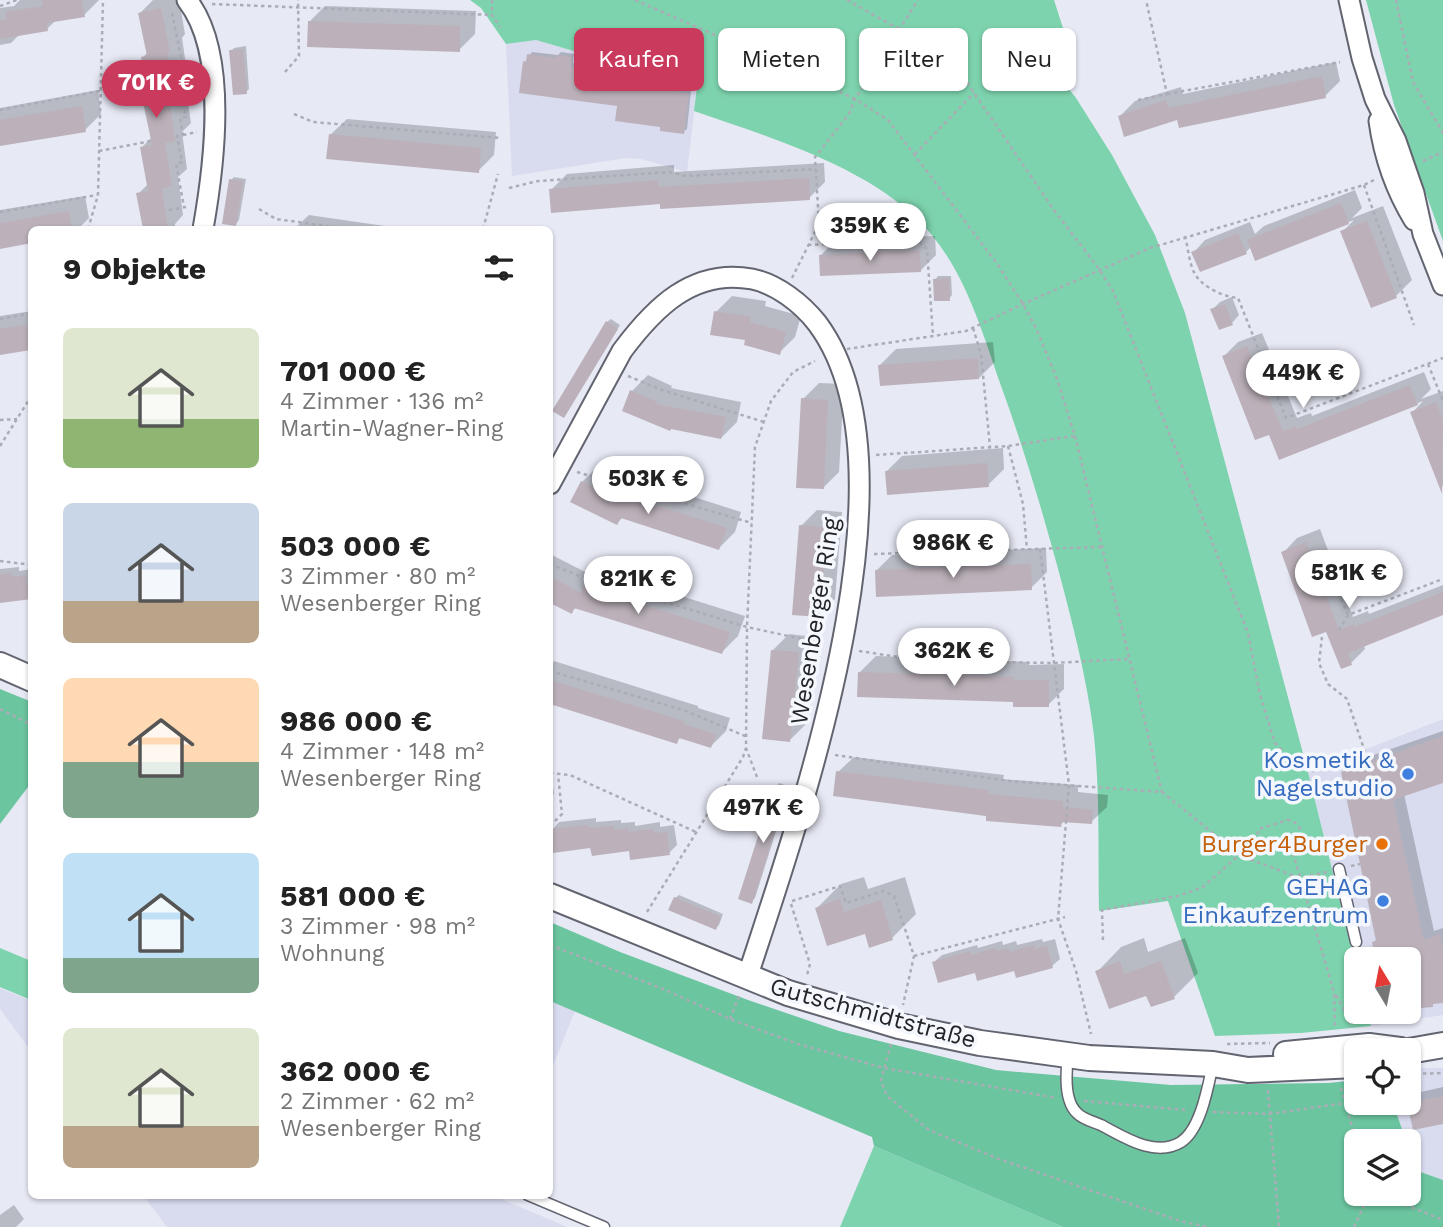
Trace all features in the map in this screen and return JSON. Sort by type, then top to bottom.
[{"type":"street","points":[[1349,0],[1362,58],[1375,99],[1382,146],[1401,198],[1423,234],[1443,285]]},
{"type":"street","points":[[183,4],[206,42],[214,90],[213,157],[203,226]]},
{"type":"street","name":"Wesenberger Ring","points":[[554,476],[634,334],[660,305],[700,283],[718,278],[740,277],[756,280],[785,294],[811,315],[835,351],[844,372],[854,408],[858,457],[854,554],[845,619],[818,753],[747,978]]},
{"type":"street","points":[[0,665],[28,677]]},
{"type":"street","name":"Gutschmidtstraße","points":[[553,897],[747,978],[818,1003],[899,1026],[980,1044],[1120,1061],[1216,1054],[1244,1057],[1344,1048]]},
{"type":"street","points":[[1421,1049],[1443,1045]]},
{"type":"street","name":"Gutschmidtstraße","points":[[1216,1054],[1248,1070],[1344,1072]]},
{"type":"lane","points":[[1339,869],[1356,942]]},
{"type":"lane","points":[[1068,1056],[1066,1073],[1070,1099],[1076,1113],[1132,1141],[1153,1148],[1170,1147],[1183,1141],[1201,1111],[1216,1054]]},
{"type":"lane","points":[[538,1199],[604,1227]]},
{"type":"path","points":[[0,6],[18,0]]},
{"type":"path","points":[[90,226],[97,195],[103,0]]},
{"type":"path","points":[[285,72],[299,56],[298,0]]},
{"type":"path","points":[[492,0],[492,15],[500,27]]},
{"type":"path","points":[[635,0],[799,72],[855,99],[888,120],[998,265],[1036,328],[1057,379],[1074,436],[1162,792]]},
{"type":"path","points":[[847,0],[898,28]]},
{"type":"path","points":[[901,28],[918,0]]},
{"type":"path","points":[[1146,0],[1167,94]]},
{"type":"path","points":[[1395,0],[1413,82],[1443,132]]},
{"type":"path","points":[[184,207],[176,164],[182,162],[176,136],[183,135],[180,118],[186,117],[177,73],[184,72],[183,4],[230,3],[492,15]]},
{"type":"path","points":[[1138,100],[1340,62]]},
{"type":"path","points":[[968,84],[1113,291],[1248,633],[1260,695],[1275,743],[1287,756],[1314,772]]},
{"type":"path","points":[[785,294],[819,225],[815,157],[849,114],[860,91]]},
{"type":"path","points":[[0,110],[100,92]]},
{"type":"path","points":[[915,153],[974,93]]},
{"type":"path","points":[[294,114],[313,122],[500,138]]},
{"type":"path","points":[[99,152],[151,141]]},
{"type":"path","points":[[1418,163],[1443,152]]},
{"type":"path","points":[[509,188],[538,181],[669,172],[686,176],[816,169]]},
{"type":"path","points":[[484,226],[498,174]]},
{"type":"path","points":[[647,912],[746,748],[755,447],[771,401],[793,372],[835,351],[966,331],[1150,248],[1364,185],[1377,178]]},
{"type":"path","points":[[1364,185],[1414,325]]},
{"type":"path","points":[[0,212],[97,195]]},
{"type":"path","points":[[259,209],[276,219],[326,226]]},
{"type":"path","points":[[1185,236],[1195,275],[1208,287],[1229,297],[1238,298],[1286,418],[1443,358]]},
{"type":"path","points":[[808,245],[917,240],[927,249],[933,337]]},
{"type":"path","points":[[0,319],[28,314]]},
{"type":"path","points":[[973,328],[981,354],[989,447]]},
{"type":"path","points":[[1428,364],[1443,401]]},
{"type":"path","points":[[612,369],[662,390],[764,422]]},
{"type":"path","points":[[0,446],[28,401]]},
{"type":"path","points":[[0,420],[17,419]]},
{"type":"path","points":[[858,457],[1008,446],[1074,436]]},
{"type":"path","points":[[1008,446],[1023,504],[1027,550]]},
{"type":"path","points":[[554,476],[752,523]]},
{"type":"path","points":[[854,554],[1101,547]]},
{"type":"path","points":[[1040,549],[1069,785],[1058,919],[1076,971],[1091,1034]]},
{"type":"path","points":[[1322,554],[1348,615]]},
{"type":"path","points":[[0,561],[28,564]]},
{"type":"path","points":[[1339,630],[1348,615],[1443,579]]},
{"type":"path","points":[[1322,637],[1320,663],[1328,684],[1347,699],[1365,752]]},
{"type":"path","points":[[553,672],[686,711],[746,736]]},
{"type":"path","points":[[0,709],[28,723]]},
{"type":"path","points":[[746,748],[757,776]]},
{"type":"path","points":[[818,753],[1009,781],[1162,792],[1241,856],[1300,878],[1339,869]]},
{"type":"path","points":[[553,773],[570,775],[696,832]]},
{"type":"path","points":[[553,823],[562,814],[558,774]]},
{"type":"path","points":[[1103,940],[1102,910],[1178,896],[1203,887],[1241,856],[1255,841],[1259,829],[1283,820],[1294,821],[1301,830],[1301,842],[1300,847],[1293,853]]},
{"type":"path","points":[[1255,841],[1265,847],[1270,845],[1293,853]]},
{"type":"path","points":[[1293,853],[1334,992],[1352,1031]]},
{"type":"path","points":[[807,975],[810,964],[790,901],[840,886],[846,903],[883,891],[894,897],[914,956],[899,1026]]},
{"type":"path","points":[[638,912],[650,918]]},
{"type":"path","points":[[914,956],[1065,917]]},
{"type":"path","points":[[553,946],[663,989],[730,1019],[798,1044],[884,1068],[1070,1099],[1201,1111],[1269,1114],[1344,1102]]},
{"type":"path","points":[[730,1019],[747,978]]},
{"type":"path","points":[[1334,992],[1334,1032]]},
{"type":"path","points":[[1216,1054],[1281,1043]]},
{"type":"path","points":[[884,1068],[881,1082],[887,1096],[929,1130],[996,1157],[1180,1221],[1207,1227]]},
{"type":"path","points":[[1421,1074],[1443,1073]]},
{"type":"path","points":[[1267,1080],[1279,1227]]},
{"type":"path","points":[[1354,1227],[1364,1206]]},
{"type":"path","points":[[1409,1206],[1443,1220]]},
{"type":"shaded area","points":[[536,40],[574,51],[574,91],[697,91],[687,172],[641,159],[626,158],[512,176],[506,44]]},
{"type":"shaded area","points":[[1443,719],[1443,1015],[1421,1018],[1421,947],[1351,947],[1308,772]]},
{"type":"shaded area","points":[[0,988],[28,1000],[28,1047],[0,1009]]},
{"type":"shaded area","points":[[553,1002],[575,1011],[553,1066]]},
{"type":"shaded area","points":[[1421,1068],[1443,1068],[1443,1180],[1421,1172],[1421,1129],[1402,1129],[1397,1115],[1421,1115]]},
{"type":"shaded area","points":[[146,1199],[501,1199],[567,1227],[167,1227]]},
{"type":"green space","points":[[470,0],[1054,0],[1063,28],[982,28],[982,91],[1070,91],[1112,155],[1155,235],[1185,313],[1308,772],[1351,947],[1344,947],[1344,1024],[1371,1026],[1301,1033],[1215,1036],[1168,901],[1099,911],[1098,802],[1094,736],[1073,628],[1030,473],[985,339],[958,274],[933,236],[895,200],[841,168],[782,142],[694,111],[696,91],[704,91],[704,28],[574,28],[574,51],[536,40],[506,44],[481,8]]},
{"type":"green space","points":[[1366,0],[1443,0],[1443,241],[1394,105]]},
{"type":"green space","points":[[0,689],[28,700],[28,787],[0,824]]},
{"type":"green space","points":[[553,923],[620,952],[839,1031],[996,1070],[1171,1085],[1344,1081],[1344,1115],[1397,1115],[1402,1129],[1344,1129],[1344,1206],[1421,1206],[1421,1172],[1443,1180],[1443,1227],[1063,1227],[874,1146],[872,1137],[553,1002]]},
{"type":"green space","points":[[0,948],[28,960],[28,999],[0,987]]},
{"type":"green space","points":[[874,1146],[1063,1227],[840,1227]]},
{"type":"building","points":[[42,0],[82,0],[85,17],[47,23],[48,31],[0,39],[0,21],[7,19],[5,12],[43,6]]},
{"type":"building","points":[[161,8],[170,52],[167,53],[173,96],[169,97],[175,141],[165,143],[172,186],[162,189],[168,226],[142,226],[136,193],[148,191],[140,147],[152,145],[143,102],[149,100],[141,57],[147,56],[138,13]]},
{"type":"building","points":[[308,21],[460,26],[460,52],[307,47]]},
{"type":"building","points":[[243,49],[247,94],[233,95],[229,50]]},
{"type":"building","points":[[527,54],[572,57],[574,91],[670,91],[689,94],[684,134],[660,131],[660,127],[615,121],[617,106],[519,93],[523,61],[526,62]]},
{"type":"building","points":[[1322,76],[1326,98],[1179,128],[1177,120],[1124,137],[1118,116],[1166,100],[1168,108]]},
{"type":"building","points":[[82,106],[86,132],[0,146],[0,120]]},
{"type":"building","points":[[329,134],[481,148],[479,173],[326,159]]},
{"type":"building","points":[[809,178],[810,200],[660,209],[660,204],[551,213],[549,189],[658,180],[659,187]]},
{"type":"building","points":[[229,179],[243,181],[236,226],[222,224]]},
{"type":"building","points":[[1341,203],[1349,224],[1255,261],[1247,240]]},
{"type":"building","points":[[69,211],[72,226],[28,226],[28,244],[0,249],[0,223]]},
{"type":"building","points":[[1367,221],[1397,298],[1371,308],[1340,231]]},
{"type":"building","points":[[1238,233],[1247,254],[1200,272],[1191,252]]},
{"type":"building","points":[[920,251],[921,272],[820,276],[819,255]]},
{"type":"building","points":[[949,278],[950,301],[934,301],[933,279]]},
{"type":"building","points":[[1225,304],[1233,325],[1219,330],[1210,309]]},
{"type":"building","points":[[714,311],[751,317],[750,322],[786,332],[780,355],[744,345],[745,340],[710,335]]},
{"type":"building","points":[[606,321],[618,329],[564,418],[553,409]]},
{"type":"building","points":[[27,324],[28,350],[0,355],[0,329]]},
{"type":"building","points":[[1247,346],[1283,431],[1296,426],[1297,429],[1410,385],[1418,405],[1279,460],[1269,435],[1255,440],[1222,356]]},
{"type":"building","points":[[978,358],[979,379],[880,386],[878,365]]},
{"type":"building","points":[[630,390],[657,402],[656,404],[726,417],[721,439],[671,429],[670,431],[622,411]]},
{"type":"building","points":[[801,398],[828,400],[824,489],[796,488]]},
{"type":"building","points":[[1436,402],[1443,420],[1442,494],[1410,412]]},
{"type":"building","points":[[987,463],[989,487],[887,495],[885,471]]},
{"type":"building","points":[[581,481],[627,502],[629,497],[727,528],[719,550],[621,518],[617,525],[570,502]]},
{"type":"building","points":[[799,525],[827,527],[820,617],[792,615]]},
{"type":"building","points":[[1306,542],[1339,630],[1354,624],[1355,627],[1443,592],[1443,615],[1348,653],[1352,665],[1341,669],[1326,632],[1312,637],[1281,552]]},
{"type":"building","points":[[1031,564],[1032,590],[876,597],[875,570]]},
{"type":"building","points":[[0,575],[26,575],[28,600],[0,603]]},
{"type":"building","points":[[555,579],[581,593],[583,586],[730,632],[722,654],[574,608],[572,614],[553,604]]},
{"type":"building","points":[[771,650],[799,652],[790,742],[762,739]]},
{"type":"building","points":[[858,672],[1049,680],[1049,707],[1013,707],[1013,702],[857,697]]},
{"type":"building","points":[[553,681],[684,721],[683,724],[716,734],[711,748],[679,738],[677,744],[553,705]]},
{"type":"building","name":"GEHAG Einkaufzentrum","points":[[1443,736],[1443,783],[1393,800],[1424,940],[1440,934],[1443,950],[1443,1003],[1421,1008],[1421,947],[1373,947],[1372,942],[1376,941],[1341,772]]},
{"type":"building","points":[[836,771],[989,790],[989,794],[1063,801],[1063,807],[1093,810],[1092,824],[1062,822],[1061,827],[986,821],[986,816],[833,796]]},
{"type":"building","points":[[774,786],[788,790],[752,904],[738,899]]},
{"type":"building","points":[[588,825],[589,828],[614,826],[614,830],[628,828],[628,832],[653,829],[653,833],[667,832],[670,855],[630,860],[629,851],[592,856],[590,848],[553,853],[553,829]]},
{"type":"building","points":[[674,897],[721,917],[716,930],[668,910]]},
{"type":"building","points":[[840,899],[844,912],[881,900],[893,940],[869,948],[865,934],[827,946],[815,908]]},
{"type":"building","points":[[1034,945],[1035,949],[1047,946],[1053,968],[1016,978],[1014,971],[977,981],[975,973],[938,983],[932,962],[970,951],[971,955],[995,948],[996,951],[1009,948],[1010,952]]},
{"type":"building","points":[[1120,961],[1124,974],[1161,961],[1175,999],[1151,1007],[1146,996],[1109,1009],[1095,971]]},
{"type":"building","points":[[1443,1096],[1443,1124],[1413,1129],[1410,1115],[1421,1115],[1421,1100]]},
{"type":"place","name":"Kosmetik & Nagelstudio","points":[[1408,774]]},
{"type":"place","name":"Burger4Burger","points":[[1382,844]]},
{"type":"place","name":"GEHAG Einkaufzentrum","points":[[1383,901]]}]
